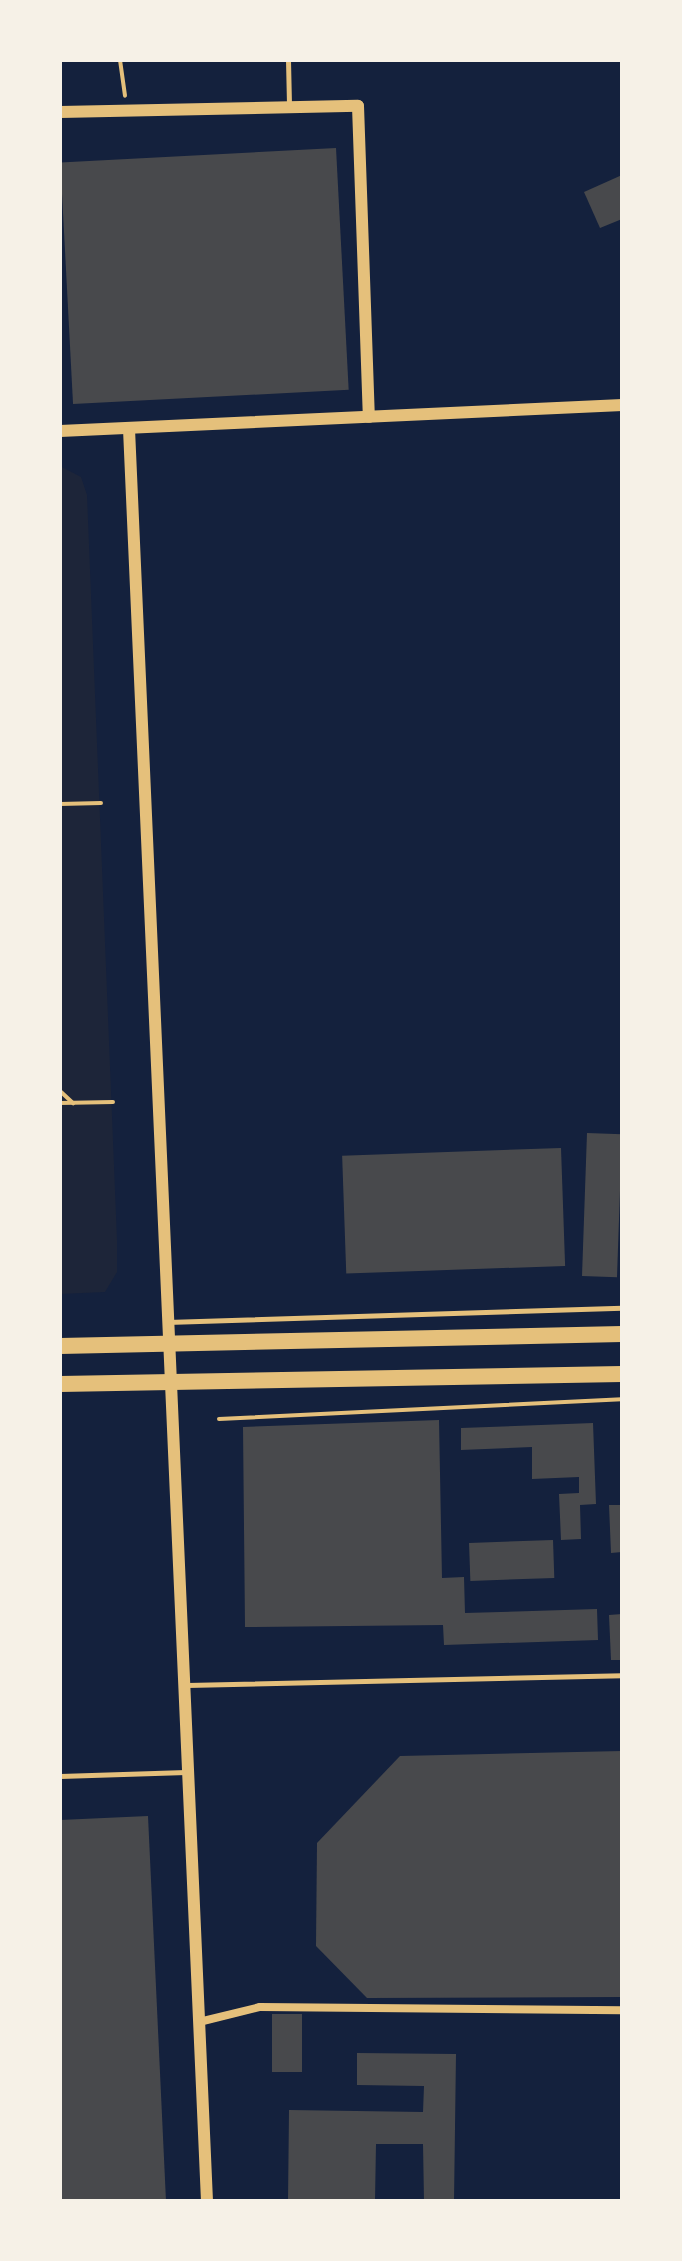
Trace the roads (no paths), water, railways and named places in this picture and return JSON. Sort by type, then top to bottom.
[{"type":"main road","points":[[60,1346],[622,1334]]},
{"type":"main road","points":[[60,1384],[622,1374]]},
{"type":"street","points":[[60,112],[358,106],[369,417]]},
{"type":"street","points":[[60,431],[622,405]]},
{"type":"street","points":[[129,429],[165,1322],[207,2201]]},
{"type":"street","points":[[199,2022],[260,2007],[622,2010]]},
{"type":"lane","points":[[288,60],[289,103]]},
{"type":"lane","points":[[165,1322],[622,1308]]},
{"type":"lane","points":[[182,1685],[622,1675]]},
{"type":"lane","points":[[60,1776],[187,1772]]}]
